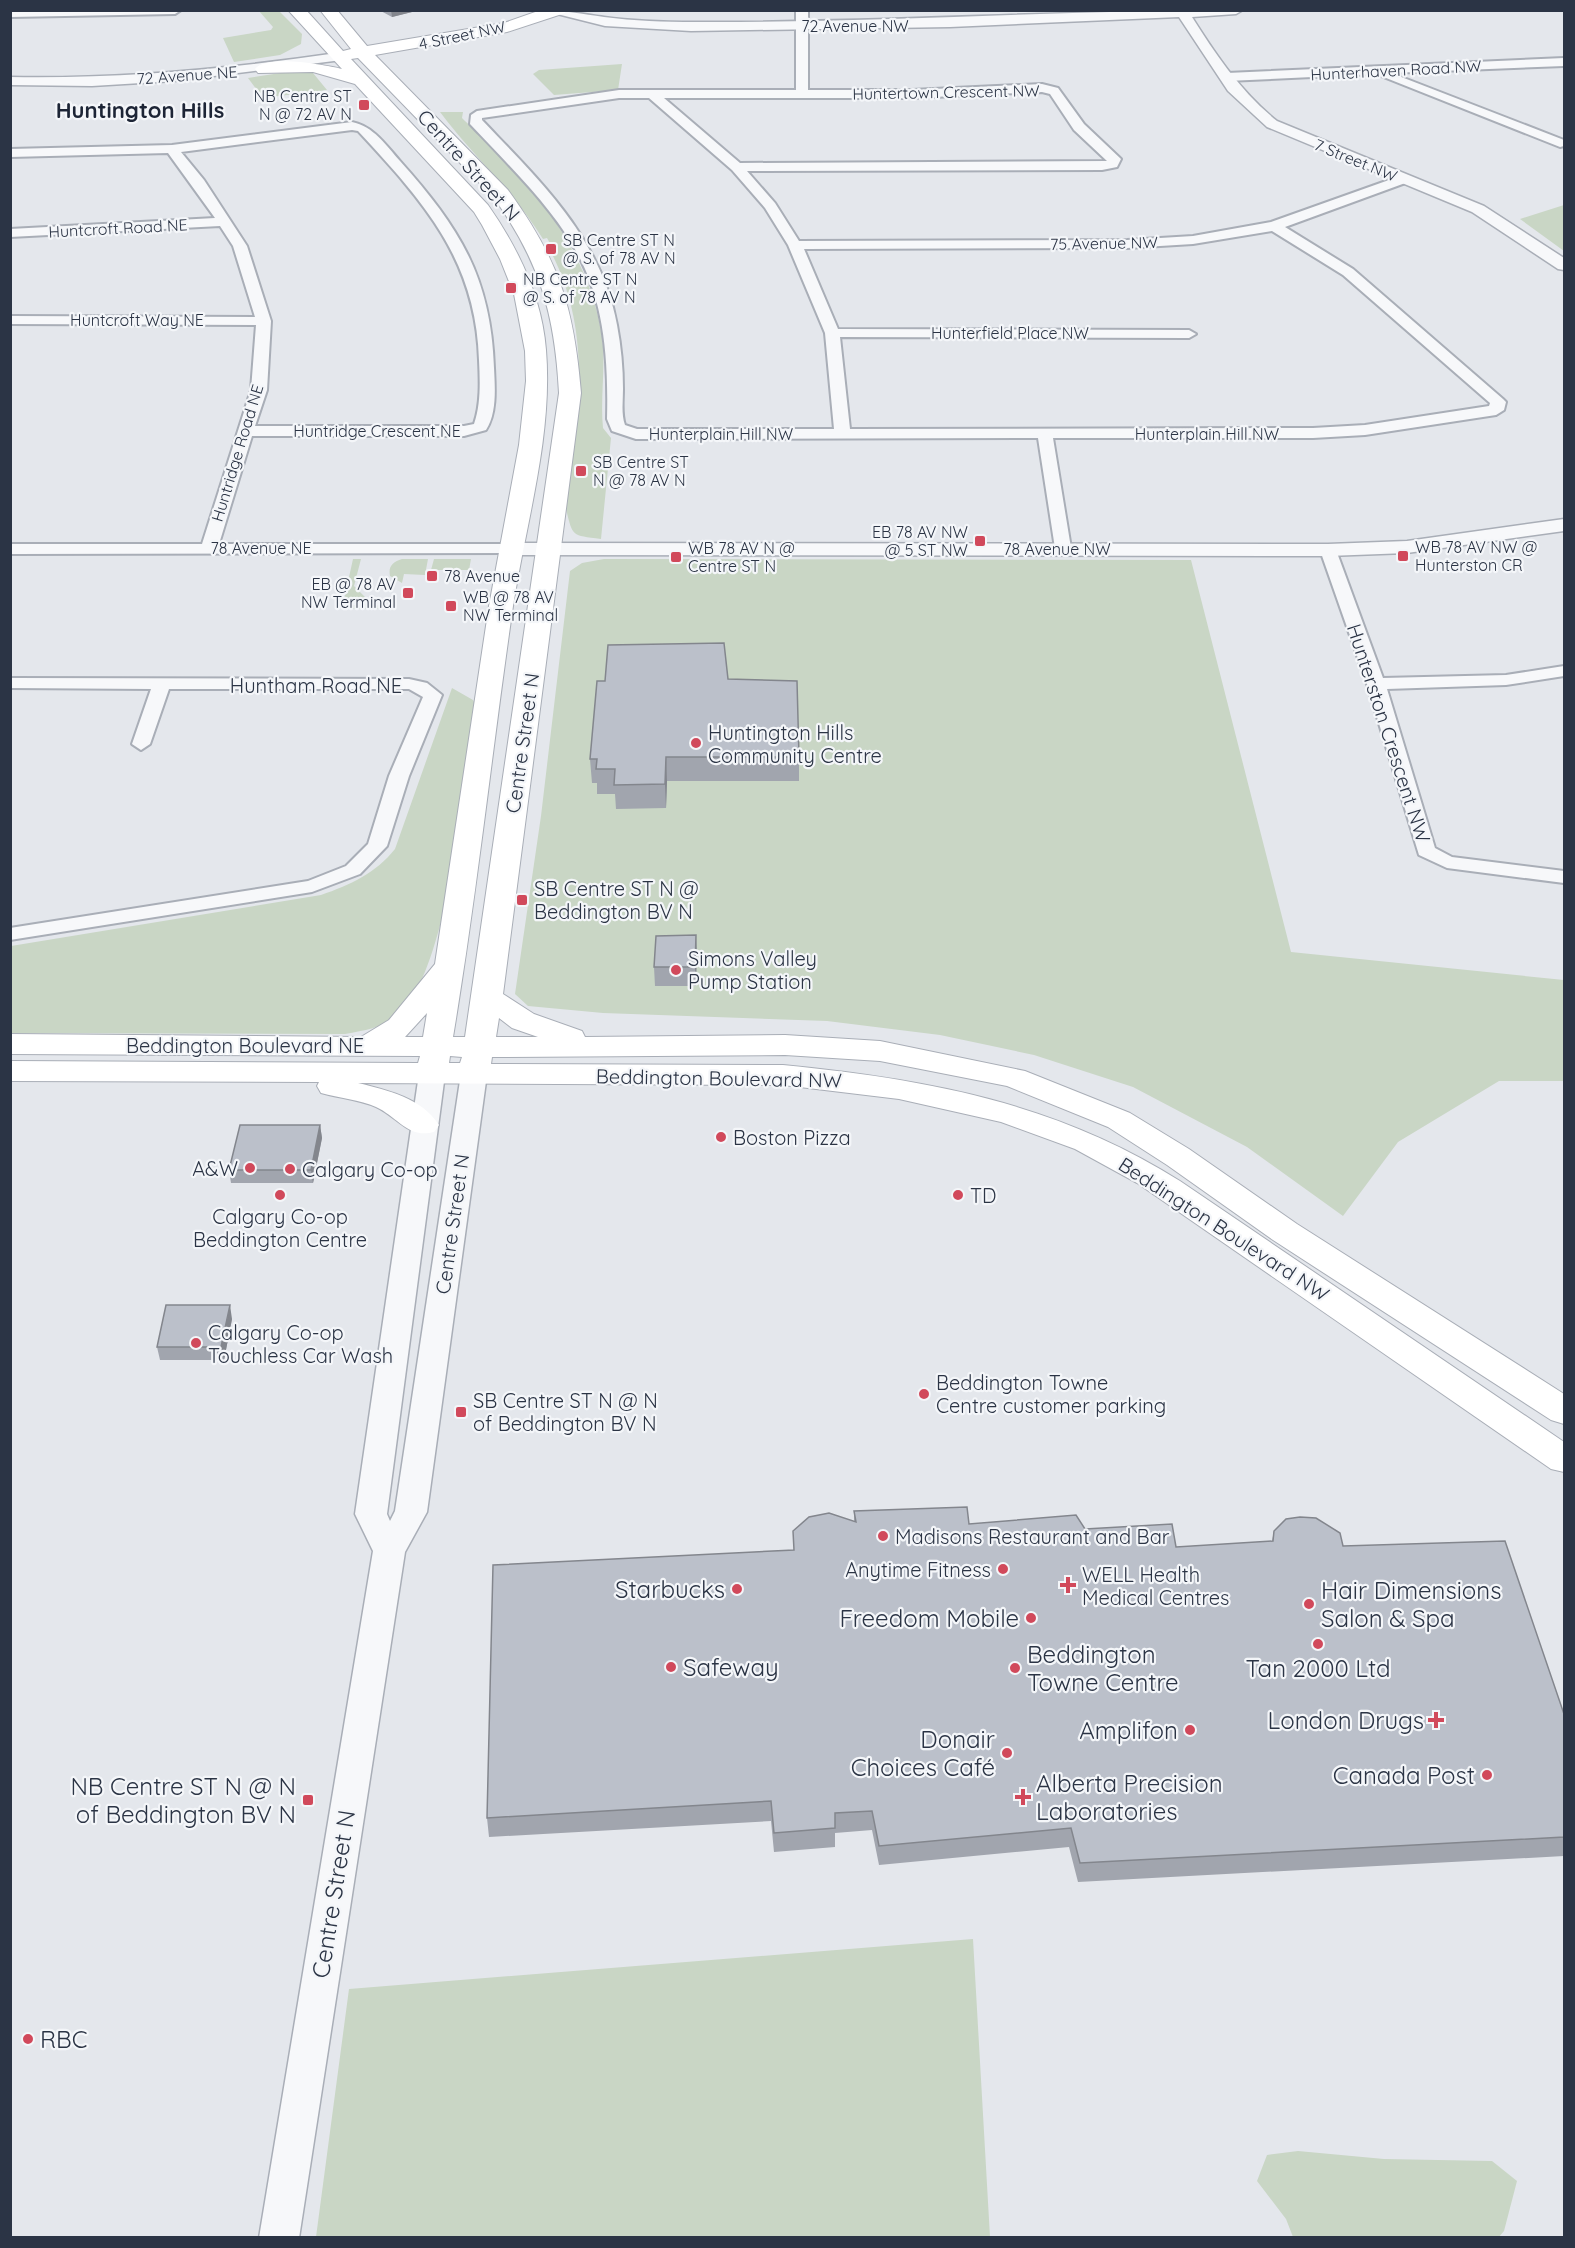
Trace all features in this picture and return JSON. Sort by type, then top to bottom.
[{"type":"main road","name":"Centre Street N","points":[[296,10],[481,209],[506,250],[523,287],[536,352],[535,392],[452,963],[454,1063]]},
{"type":"main road","name":"4 Street NW","points":[[360,49],[527,10]]},
{"type":"main road","name":"4 Street NW","points":[[360,49],[403,47],[507,27],[554,11]]},
{"type":"main road","name":"Centre Street N","points":[[333,17],[360,49],[501,194],[521,220],[552,279],[568,343],[570,393],[488,997],[454,1063]]},
{"type":"main road","points":[[333,17],[377,36],[426,35]]},
{"type":"main road","points":[[285,56],[303,46],[312,29]]},
{"type":"main road","points":[[403,47],[393,57],[393,65],[399,77],[424,103],[423,114]]},
{"type":"main road","name":"72 Avenue NE","points":[[334,53],[360,49]]},
{"type":"main road","points":[[264,69],[314,67],[358,79]]},
{"type":"main road","points":[[369,1045],[400,1027],[452,963]]},
{"type":"main road","points":[[488,997],[530,1024],[598,1046]]},
{"type":"main road","name":"Beddington Boulevard NE","points":[[10,1044],[369,1045],[454,1063]]},
{"type":"main road","name":"Beddington Boulevard NW","points":[[454,1063],[598,1046],[785,1045],[868,1051],[1014,1078],[1119,1120],[1286,1232],[1564,1411]]},
{"type":"main road","name":"Beddington Boulevard NE","points":[[10,1071],[261,1071],[454,1063]]},
{"type":"main road","name":"Beddington Boulevard NW","points":[[454,1063],[793,1076],[892,1086],[949,1097],[1017,1115],[1086,1142],[1148,1174],[1491,1413],[1564,1459]]},
{"type":"main road","points":[[261,1071],[367,1093],[398,1106],[423,1125]]},
{"type":"street","points":[[10,13],[175,10]]},
{"type":"street","points":[[802,10],[804,26],[802,94]]},
{"type":"street","name":"72 Avenue NW","points":[[554,11],[629,25],[904,26],[1236,10]]},
{"type":"street","name":"7 Street NW","points":[[1183,13],[1203,47],[1251,109],[1272,124],[1478,209],[1564,265]]},
{"type":"street","name":"72 Avenue NE","points":[[10,76],[170,71],[285,56],[334,53]]},
{"type":"street","name":"72 Avenue NE","points":[[10,81],[153,79],[264,69],[334,53]]},
{"type":"street","name":"Hunterhaven Road NW","points":[[1227,77],[1564,62]]},
{"type":"street","points":[[1373,71],[1560,143]]},
{"type":"street","name":"Huntertown Crescent NW","points":[[624,431],[618,428],[615,419],[614,339],[607,305],[591,262],[562,215],[475,121],[475,117],[491,111],[593,96],[970,93],[1042,88],[1054,91],[1080,127],[1114,159],[1112,164],[1102,166],[737,167]]},
{"type":"street","points":[[653,95],[737,167],[770,206],[795,245],[832,333],[840,382],[842,434]]},
{"type":"street","name":"Huntridge Crescent NE","points":[[172,149],[339,127],[362,128],[425,197],[448,227],[477,291],[488,353],[486,398],[480,427],[464,431],[247,431]]},
{"type":"street","points":[[10,153],[172,149]]},
{"type":"street","name":"Huntridge Road NE","points":[[172,149],[240,246],[264,321],[259,390],[208,548]]},
{"type":"street","name":"75 Avenue NW","points":[[795,245],[1170,243],[1224,236],[1274,226],[1403,179]]},
{"type":"street","name":"Huntcroft Road NE","points":[[10,233],[225,222]]},
{"type":"street","name":"Hunterplain Hill NW","points":[[624,431],[636,434],[1313,434],[1365,430],[1496,410],[1498,402],[1348,272],[1274,226]]},
{"type":"street","name":"Huntcroft Way NE","points":[[10,320],[264,321]]},
{"type":"street","name":"Hunterfield Place NW","points":[[832,333],[1189,334]]},
{"type":"street","points":[[1045,435],[1063,548]]},
{"type":"street","name":"78 Avenue NW","points":[[511,549],[1328,550],[1407,547],[1564,525]]},
{"type":"street","name":"78 Avenue NE","points":[[10,549],[511,549]]},
{"type":"street","name":"Hunterston Crescent NW","points":[[1328,550],[1376,684],[1426,851],[1447,862],[1564,877]]},
{"type":"street","points":[[1376,684],[1506,680],[1564,671]]},
{"type":"street","name":"Huntham Road NE","points":[[10,683],[409,684],[421,687],[433,696],[399,776],[377,846],[353,870],[312,886],[10,934]]},
{"type":"street","points":[[141,744],[162,685]]},
{"type":"street","name":"Centre Street N","points":[[389,1551],[371,1514],[423,1125],[454,1063]]},
{"type":"street","name":"Centre Street N","points":[[279,2238],[327,1925],[389,1551],[411,1512],[454,1063]]},
{"type":"green space","points":[[259,11],[279,11],[302,34],[301,44],[280,55],[234,62],[223,38],[271,30],[273,27]]},
{"type":"green space","points":[[622,64],[618,90],[554,95],[533,74],[539,70]]},
{"type":"green space","points":[[287,72],[313,73],[327,90],[263,98],[248,78]]},
{"type":"green space","points":[[440,112],[463,112],[462,118],[512,167],[553,218],[584,274],[595,305],[602,337],[603,428],[611,438],[601,539],[584,537],[575,533],[570,525],[566,509],[578,411],[578,347],[573,315],[551,252],[554,251],[547,238],[543,239],[532,222]]},
{"type":"green space","points":[[1564,205],[1564,251],[1520,219]]},
{"type":"green space","points":[[353,559],[361,559],[354,586],[366,598],[347,599],[345,606],[367,604],[384,606],[383,609],[342,609]]},
{"type":"green space","points":[[402,559],[428,559],[425,575],[404,574],[402,583],[390,576],[392,565]]},
{"type":"green space","points":[[434,559],[471,559],[469,570],[431,570]]},
{"type":"green space","points":[[604,559],[1191,560],[1291,952],[1564,980],[1564,1081],[1499,1081],[1398,1142],[1343,1216],[1247,1147],[1133,1087],[1034,1055],[940,1035],[827,1021],[603,1013],[528,1006],[515,994],[541,816],[570,571],[582,563]]},
{"type":"green space","points":[[452,688],[473,700],[479,711],[453,872],[430,958],[416,991],[394,1018],[374,1028],[345,1034],[11,1033],[11,946],[321,895],[352,882],[380,865],[395,849]]},
{"type":"green space","points":[[973,1939],[990,2237],[316,2237],[349,1989]]},
{"type":"green space","points":[[1298,2151],[1384,2159],[1492,2161],[1517,2181],[1504,2231],[1498,2238],[1293,2237],[1286,2219],[1257,2181],[1267,2155]]},
{"type":"building","name":"Huntington Hills Community Centre","points":[[724,643],[728,679],[797,681],[799,757],[666,757],[665,784],[614,785],[615,769],[596,769],[597,759],[590,759],[597,681],[605,681],[608,645]]},
{"type":"building","points":[[696,935],[695,967],[654,967],[656,936]]},
{"type":"building","points":[[240,1125],[320,1125],[311,1170],[229,1170]]},
{"type":"building","points":[[166,1305],[230,1305],[221,1347],[157,1347]]},
{"type":"building","name":"Beddington Towne Centre","points":[[967,1507],[969,1524],[1076,1515],[1085,1529],[1172,1524],[1176,1547],[1273,1541],[1274,1531],[1286,1519],[1300,1517],[1316,1518],[1340,1533],[1343,1546],[1505,1541],[1564,1714],[1564,1837],[1080,1863],[1071,1828],[879,1846],[872,1811],[835,1813],[835,1828],[774,1833],[771,1801],[487,1818],[493,1565],[794,1550],[793,1531],[809,1517],[829,1513],[856,1522],[854,1511]]},
{"type":"place","name":"NB Centre ST N @ 72 AV N","points":[[364,105]]},
{"type":"place","name":"SB Centre ST N @ S. of 78 AV N","points":[[551,249]]},
{"type":"place","name":"NB Centre ST N @ S. of 78 AV N","points":[[511,288]]},
{"type":"place","name":"SB Centre ST N @ 78 AV N","points":[[581,471]]},
{"type":"place","name":"EB 78 AV NW @ 5 ST NW","points":[[980,541]]},
{"type":"place","name":"WB 78 AV NW @ Hunterston CR","points":[[1403,556]]},
{"type":"place","name":"WB 78 AV N @ Centre ST N","points":[[676,557]]},
{"type":"place","name":"78 Avenue","points":[[432,576]]},
{"type":"place","name":"EB @ 78 AV NW Terminal","points":[[408,593]]},
{"type":"place","name":"WB @ 78 AV NW Terminal","points":[[451,606]]},
{"type":"place","name":"Huntington Hills Community Centre","points":[[696,743]]},
{"type":"place","name":"SB Centre ST N @ Beddington BV N","points":[[522,900]]},
{"type":"place","name":"Simons Valley Pump Station","points":[[676,970]]},
{"type":"place","name":"Boston Pizza","points":[[721,1137]]},
{"type":"place","name":"A&W","points":[[250,1168]]},
{"type":"place","name":"Calgary Co-op","points":[[290,1169]]},
{"type":"place","name":"Calgary Co-op Beddington Centre","points":[[280,1195]]},
{"type":"place","name":"TD","points":[[958,1195]]},
{"type":"place","name":"Calgary Co-op Touchless Car Wash","points":[[196,1343]]},
{"type":"place","name":"Beddington Towne Centre customer parking","points":[[924,1394]]},
{"type":"place","name":"SB Centre ST N @ N of Beddington BV N","points":[[461,1412]]},
{"type":"place","name":"Madisons Restaurant and Bar","points":[[883,1536]]},
{"type":"place","name":"Anytime Fitness","points":[[1003,1569]]},
{"type":"place","name":"WELL Health Medical Centres","points":[[1068,1585]]},
{"type":"place","name":"Starbucks","points":[[737,1589]]},
{"type":"place","name":"Hair Dimensions Salon & Spa","points":[[1309,1604]]},
{"type":"place","name":"Freedom Mobile","points":[[1031,1618]]},
{"type":"place","name":"Tan 2000 Ltd","points":[[1318,1644]]},
{"type":"place","name":"Safeway","points":[[671,1667]]},
{"type":"place","name":"Beddington Towne Centre","points":[[1015,1668]]},
{"type":"place","name":"London Drugs","points":[[1436,1720]]},
{"type":"place","name":"Amplifon","points":[[1190,1730]]},
{"type":"place","name":"Donair Choices Café","points":[[1007,1753]]},
{"type":"place","name":"Canada Post","points":[[1487,1775]]},
{"type":"place","name":"Alberta Precision Laboratories","points":[[1023,1797]]},
{"type":"place","name":"NB Centre ST N @ N of Beddington BV N","points":[[308,1800]]},
{"type":"place","name":"RBC","points":[[28,2039]]},
{"type":"district","name":"Huntington Hills","points":[[140,110]]}]
